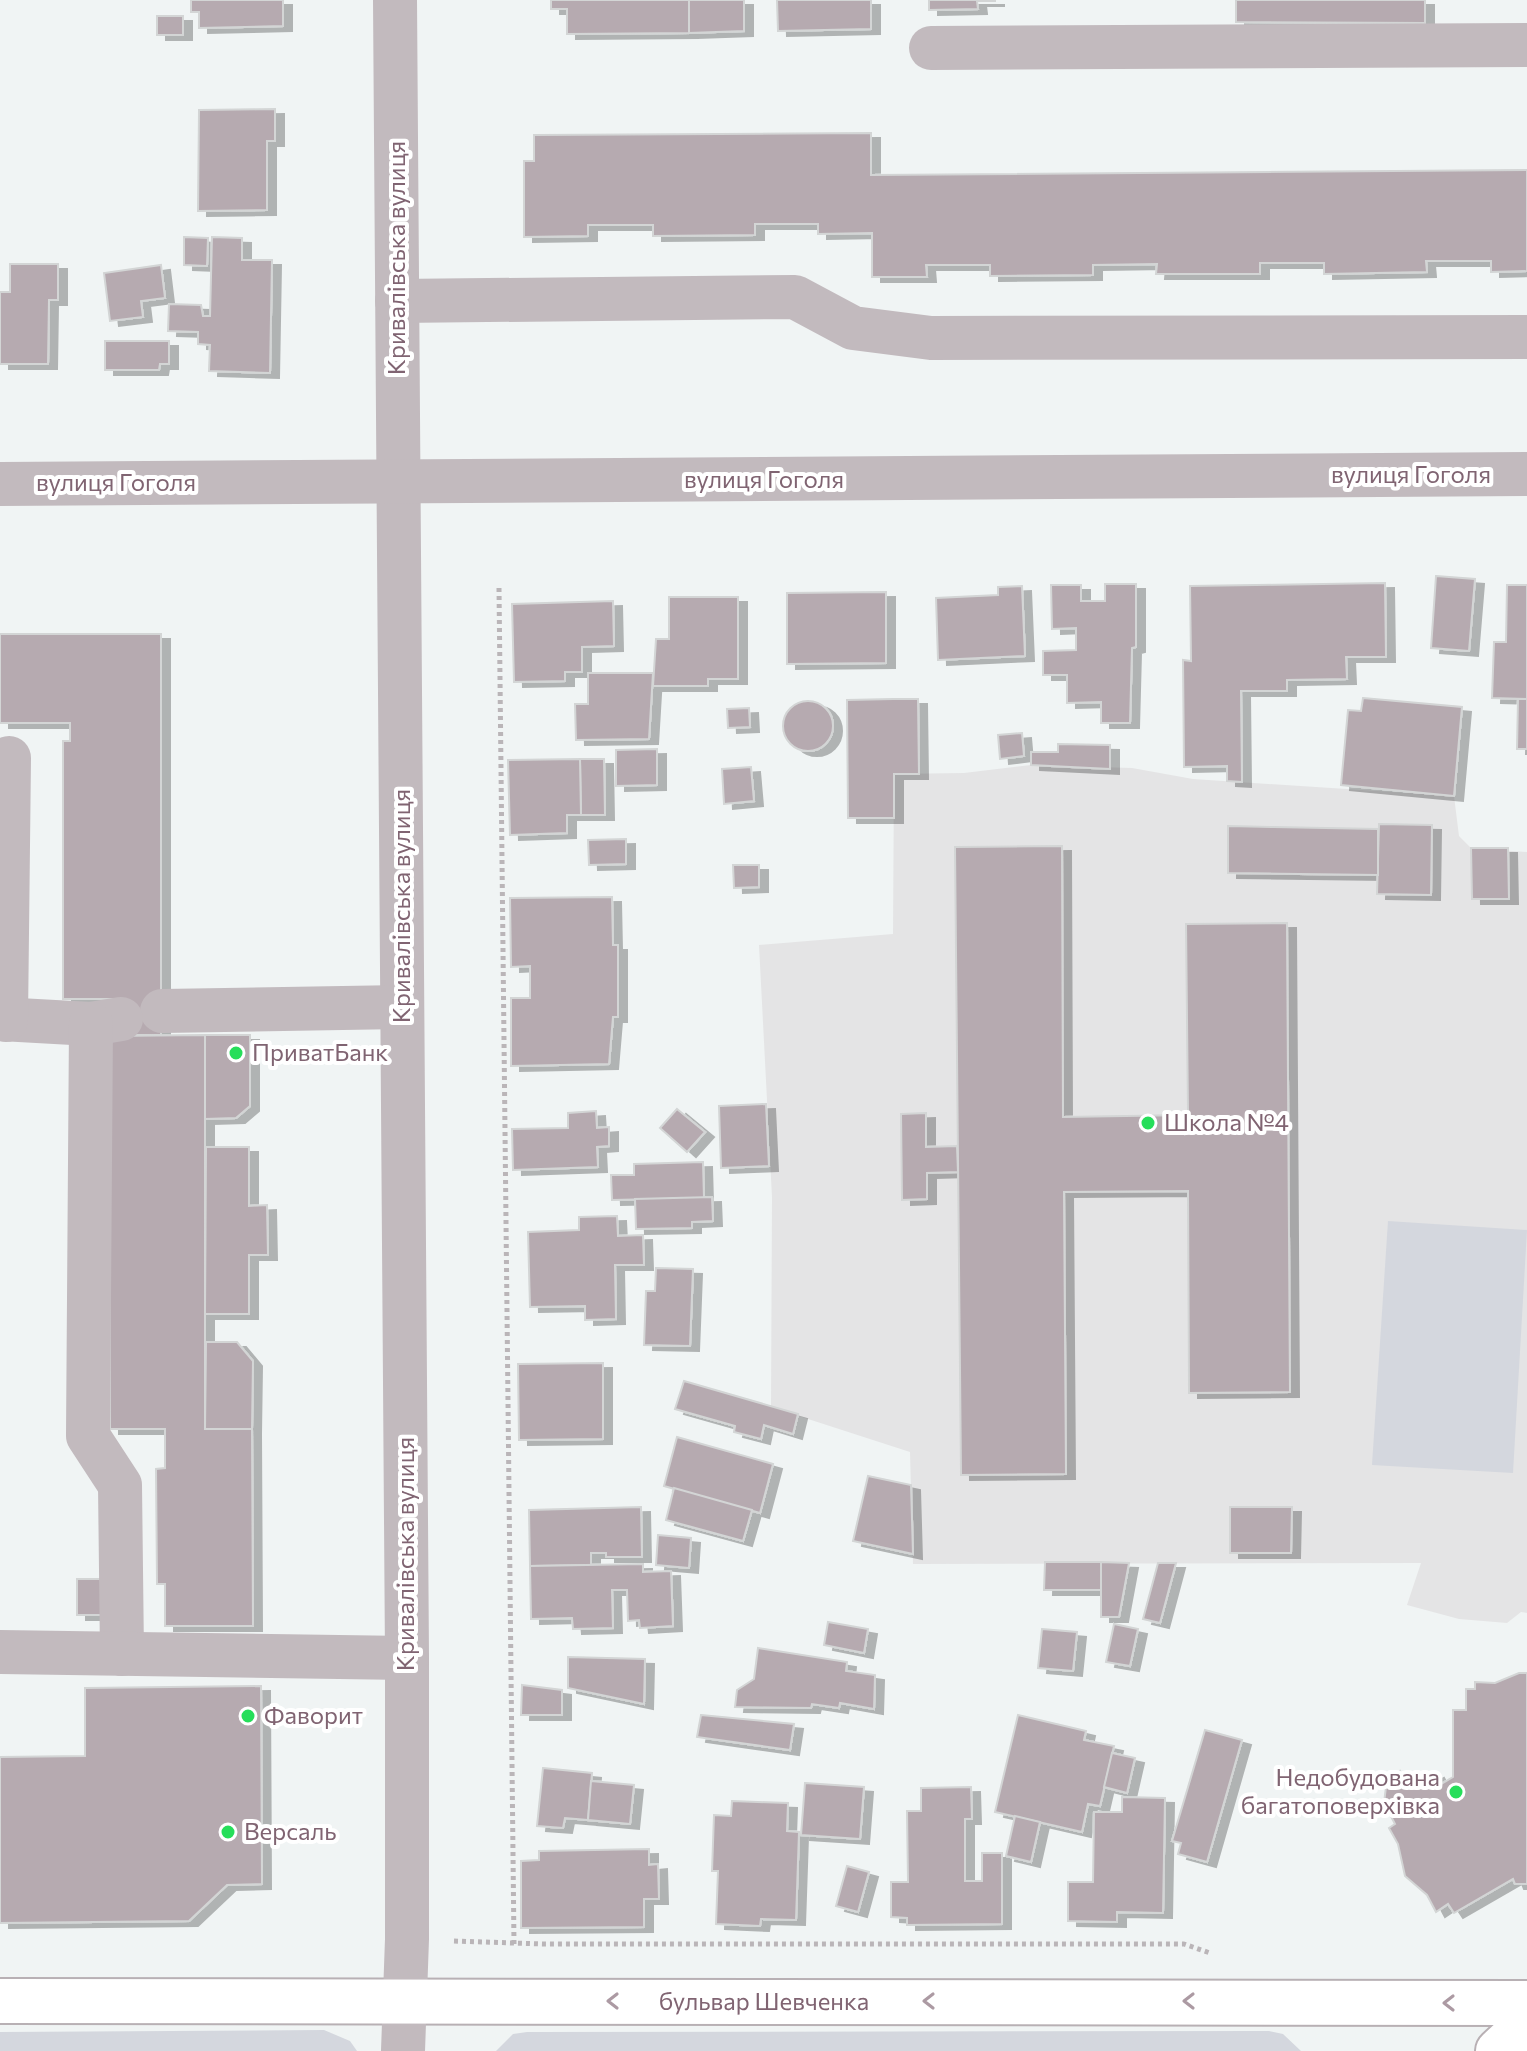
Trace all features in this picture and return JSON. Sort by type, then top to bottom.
[{"type":"main road","name":"бульвар Шевченка","points":[[0,2001],[1527,2003]]},
{"type":"main road","points":[[1498,2051],[1527,2024]]},
{"type":"street","name":"Кривалівська вулиця","points":[[395,0],[407,1658],[403,2051]]},
{"type":"street","points":[[931,48],[1527,45]]},
{"type":"street","points":[[397,301],[795,297],[853,328],[931,338],[1527,337]]},
{"type":"street","name":"вулиця Гоголя","points":[[0,484],[1527,474]]},
{"type":"street","points":[[9,758],[3,1020],[402,1007]]},
{"type":"street","points":[[122,1654],[120,1485],[88,1436],[125,1018]]},
{"type":"street","points":[[0,1652],[407,1658]]},
{"type":"path","points":[[499,588],[514,1944]]},
{"type":"path","points":[[453,1941],[514,1944],[1184,1944],[1221,1956]]},
{"type":"shaded area","name":"Школа №4","points":[[1031,765],[1132,768],[1193,779],[1454,796],[1459,836],[1471,848],[1527,852],[1527,1613],[1521,1612],[1507,1623],[1459,1619],[1407,1605],[1421,1563],[913,1564],[910,1452],[771,1407],[772,1197],[759,945],[893,934],[894,774],[964,773]]},
{"type":"shaded area","points":[[1388,1221],[1527,1230],[1513,1473],[1372,1465]]},
{"type":"shaded area","points":[[324,2030],[350,2041],[357,2051],[0,2051],[0,2032]]},
{"type":"shaded area","points":[[1269,2031],[1283,2034],[1301,2051],[496,2051],[513,2034],[527,2032]]},
{"type":"building","points":[[191,0],[283,0],[283,26],[199,28],[199,12],[191,12]]},
{"type":"building","points":[[551,0],[689,0],[689,33],[567,34],[567,9],[551,9]]},
{"type":"building","points":[[689,0],[744,0],[744,31],[689,33]]},
{"type":"building","points":[[777,0],[871,0],[871,29],[778,31]]},
{"type":"building","points":[[929,0],[995,1],[977,1],[978,9],[929,10]]},
{"type":"building","points":[[1236,0],[1425,0],[1425,23],[1236,22]]},
{"type":"building","points":[[157,16],[183,16],[183,35],[157,35]]},
{"type":"building","points":[[275,109],[275,141],[267,141],[267,210],[198,211],[199,110]]},
{"type":"building","points":[[871,133],[871,175],[1527,170],[1527,271],[1491,272],[1491,261],[1426,261],[1427,272],[1324,274],[1324,263],[1260,263],[1260,274],[1156,274],[1157,264],[1093,265],[1093,275],[990,276],[990,265],[926,265],[927,277],[872,277],[872,233],[818,234],[818,224],[755,224],[755,235],[653,236],[653,225],[588,225],[588,236],[524,237],[524,161],[534,161],[534,135]]},
{"type":"building","points":[[184,237],[208,238],[207,266],[184,265]]},
{"type":"building","points":[[212,237],[242,238],[242,260],[272,260],[270,373],[209,371],[210,345],[198,344],[198,332],[168,331],[169,304],[201,305],[203,316],[210,316]]},
{"type":"building","points":[[10,264],[58,264],[58,300],[49,300],[48,364],[0,364],[0,292],[10,292]]},
{"type":"building","points":[[161,265],[165,298],[141,301],[143,317],[110,321],[104,273]]},
{"type":"building","points":[[105,341],[169,341],[169,364],[160,364],[159,370],[105,370]]},
{"type":"building","points":[[1436,576],[1475,579],[1469,651],[1431,648]]},
{"type":"building","points":[[1385,583],[1386,657],[1346,657],[1347,679],[1287,680],[1287,691],[1241,691],[1242,782],[1227,781],[1227,766],[1184,767],[1183,660],[1191,661],[1190,586]]},
{"type":"building","points":[[1105,584],[1136,584],[1136,647],[1132,648],[1130,723],[1101,723],[1101,702],[1067,703],[1067,675],[1043,675],[1043,651],[1076,650],[1076,628],[1052,629],[1051,585],[1081,585],[1081,601],[1105,601]]},
{"type":"building","points":[[1507,585],[1527,585],[1527,699],[1492,698],[1494,642],[1506,642]]},
{"type":"building","points":[[1022,586],[1025,656],[938,660],[936,598],[998,595],[998,587]]},
{"type":"building","points":[[886,592],[886,663],[787,664],[787,593]]},
{"type":"building","points":[[669,597],[738,597],[738,679],[708,679],[708,686],[653,686],[656,639],[669,639]]},
{"type":"building","points":[[613,601],[614,646],[582,647],[582,672],[565,672],[565,681],[514,682],[512,604]]},
{"type":"building","points":[[0,634],[161,634],[161,1035],[121,1035],[121,999],[63,999],[63,741],[70,741],[70,723],[0,723]]},
{"type":"building","points":[[588,673],[653,673],[649,739],[576,740],[575,704],[588,704]]},
{"type":"building","points":[[1363,698],[1462,707],[1454,796],[1341,785],[1348,710],[1361,711]]},
{"type":"building","points":[[918,699],[919,774],[894,774],[894,818],[848,818],[847,700]]},
{"type":"building","points":[[1518,699],[1527,699],[1527,749],[1517,749]]},
{"type":"building","points":[[808,701],[825,709],[833,726],[825,743],[808,751],[791,743],[783,726],[791,709]]},
{"type":"building","points":[[749,708],[750,727],[728,728],[727,709]]},
{"type":"building","points":[[1022,733],[1024,756],[1000,759],[998,735]]},
{"type":"building","points":[[1058,744],[1110,745],[1110,769],[1031,765],[1031,752],[1058,752]]},
{"type":"building","points":[[657,749],[657,785],[616,786],[616,750]]},
{"type":"building","points":[[580,759],[604,759],[605,815],[581,815]]},
{"type":"building","points":[[580,759],[581,815],[567,815],[567,833],[510,835],[508,760]]},
{"type":"building","points":[[751,767],[754,801],[724,804],[722,769]]},
{"type":"building","points":[[1379,824],[1432,825],[1431,895],[1377,894]]},
{"type":"building","points":[[1228,826],[1378,829],[1378,875],[1228,873]]},
{"type":"building","points":[[626,839],[626,864],[589,865],[588,840]]},
{"type":"building","points":[[1062,846],[1063,1117],[1188,1115],[1186,924],[1287,923],[1290,1392],[1189,1393],[1188,1191],[1064,1192],[1066,1474],[961,1475],[955,847]]},
{"type":"building","points":[[1471,848],[1508,848],[1509,899],[1472,899]]},
{"type":"building","points":[[733,865],[759,865],[759,887],[734,888]]},
{"type":"building","points":[[612,897],[613,945],[618,945],[618,1017],[613,1017],[609,1064],[511,1066],[511,998],[530,998],[530,966],[511,967],[510,898]]},
{"type":"building","points":[[205,1035],[205,1429],[252,1429],[253,1626],[165,1626],[165,1584],[157,1584],[156,1469],[165,1468],[165,1429],[110,1429],[109,1036]]},
{"type":"building","points":[[205,1035],[250,1035],[250,1106],[236,1118],[205,1119]]},
{"type":"building","points":[[766,1104],[769,1166],[721,1168],[719,1106]]},
{"type":"building","points":[[677,1109],[705,1132],[687,1152],[660,1128]]},
{"type":"building","points":[[596,1111],[597,1128],[609,1127],[609,1146],[597,1147],[598,1167],[513,1170],[512,1129],[568,1128],[568,1113]]},
{"type":"building","points":[[926,1113],[926,1147],[957,1146],[958,1172],[927,1173],[927,1199],[902,1200],[901,1114]]},
{"type":"building","points":[[206,1147],[249,1147],[249,1206],[267,1205],[268,1255],[249,1255],[249,1314],[205,1314]]},
{"type":"building","points":[[703,1162],[704,1198],[612,1200],[611,1175],[634,1175],[634,1164]]},
{"type":"building","points":[[712,1197],[713,1221],[692,1222],[692,1228],[636,1229],[635,1199]]},
{"type":"building","points":[[617,1216],[618,1236],[643,1235],[644,1265],[615,1265],[616,1319],[585,1320],[585,1306],[530,1307],[528,1232],[579,1230],[579,1217]]},
{"type":"building","points":[[656,1268],[693,1269],[690,1346],[644,1345],[646,1291],[655,1291]]},
{"type":"building","points":[[206,1342],[237,1342],[253,1361],[252,1429],[205,1429]]},
{"type":"building","points":[[603,1363],[603,1439],[519,1440],[518,1364]]},
{"type":"building","points":[[684,1381],[798,1414],[793,1434],[764,1425],[761,1439],[734,1432],[735,1426],[675,1409]]},
{"type":"building","points":[[677,1437],[773,1464],[760,1513],[664,1486]]},
{"type":"building","points":[[868,1476],[911,1485],[913,1554],[853,1541]]},
{"type":"building","points":[[674,1488],[752,1510],[743,1541],[666,1520]]},
{"type":"building","points":[[641,1507],[642,1557],[606,1557],[606,1553],[591,1553],[591,1565],[530,1566],[529,1510]]},
{"type":"building","points":[[1230,1507],[1292,1507],[1291,1553],[1230,1553]]},
{"type":"building","points":[[658,1535],[691,1538],[689,1568],[656,1565]]},
{"type":"building","points":[[1045,1562],[1101,1562],[1101,1590],[1044,1590]]},
{"type":"building","points":[[1101,1562],[1129,1563],[1119,1617],[1101,1617]]},
{"type":"building","points":[[1158,1563],[1176,1563],[1160,1623],[1143,1619]]},
{"type":"building","points":[[643,1564],[643,1572],[671,1571],[673,1626],[640,1628],[639,1620],[628,1621],[627,1590],[612,1590],[613,1628],[573,1629],[572,1618],[531,1619],[530,1566]]},
{"type":"building","points":[[77,1579],[105,1579],[105,1615],[77,1615]]},
{"type":"building","points":[[828,1622],[868,1629],[864,1653],[824,1645]]},
{"type":"building","points":[[1114,1624],[1138,1629],[1130,1666],[1106,1662]]},
{"type":"building","points":[[1042,1629],[1077,1632],[1073,1671],[1038,1668]]},
{"type":"building","points":[[758,1648],[847,1662],[846,1671],[875,1675],[874,1709],[840,1703],[839,1708],[812,1704],[811,1708],[735,1707],[737,1690],[754,1679]]},
{"type":"building","points":[[568,1657],[645,1659],[644,1704],[568,1688]]},
{"type":"building","name":"Недобудована багатоповерхівка","points":[[1527,1673],[1527,1884],[1515,1884],[1513,1879],[1454,1913],[1448,1904],[1436,1912],[1427,1895],[1405,1876],[1398,1844],[1389,1828],[1395,1824],[1384,1803],[1386,1787],[1400,1771],[1409,1788],[1435,1773],[1441,1784],[1453,1777],[1453,1710],[1466,1710],[1466,1689],[1475,1689],[1475,1682],[1495,1683]]},
{"type":"building","points":[[522,1685],[562,1690],[562,1715],[521,1715]]},
{"type":"building","points":[[261,1686],[262,1884],[227,1885],[189,1921],[0,1923],[0,1757],[85,1756],[85,1688]]},
{"type":"building","points":[[701,1715],[794,1724],[790,1750],[697,1737]]},
{"type":"building","points":[[1018,1715],[1086,1731],[1084,1740],[1114,1746],[1100,1806],[1088,1804],[1082,1832],[995,1812]]},
{"type":"building","points":[[1205,1730],[1242,1740],[1207,1862],[1178,1854],[1181,1843],[1172,1841]]},
{"type":"building","points":[[1112,1753],[1135,1758],[1127,1793],[1104,1787]]},
{"type":"building","points":[[543,1768],[592,1773],[588,1820],[565,1818],[563,1828],[537,1826]]},
{"type":"building","points":[[591,1781],[634,1785],[630,1824],[588,1820]]},
{"type":"building","points":[[805,1783],[864,1787],[860,1839],[801,1835]]},
{"type":"building","points":[[971,1787],[972,1819],[965,1819],[965,1881],[982,1881],[982,1853],[1002,1853],[1002,1924],[907,1925],[907,1918],[891,1917],[891,1882],[908,1882],[907,1811],[921,1811],[921,1788]]},
{"type":"building","points":[[1122,1797],[1165,1798],[1163,1913],[1117,1912],[1117,1922],[1068,1921],[1068,1882],[1093,1882],[1094,1812],[1122,1812]]},
{"type":"building","points":[[732,1801],[788,1803],[787,1831],[799,1832],[796,1920],[761,1919],[760,1926],[716,1924],[718,1871],[712,1871],[714,1815],[731,1816]]},
{"type":"building","points":[[1015,1816],[1040,1822],[1031,1862],[1006,1856]]},
{"type":"building","points":[[649,1849],[649,1865],[658,1864],[659,1899],[644,1899],[644,1927],[521,1928],[521,1861],[539,1860],[539,1851]]},
{"type":"building","points":[[847,1866],[869,1872],[858,1912],[836,1906]]},
{"type":"place","name":"ПриватБанк","points":[[236,1053]]},
{"type":"place","name":"Школа №4","points":[[1148,1123]]},
{"type":"place","name":"Фаворит","points":[[248,1716]]},
{"type":"place","name":"Недобудована багатоповерхівка","points":[[1456,1792]]},
{"type":"place","name":"Версаль","points":[[228,1832]]}]
